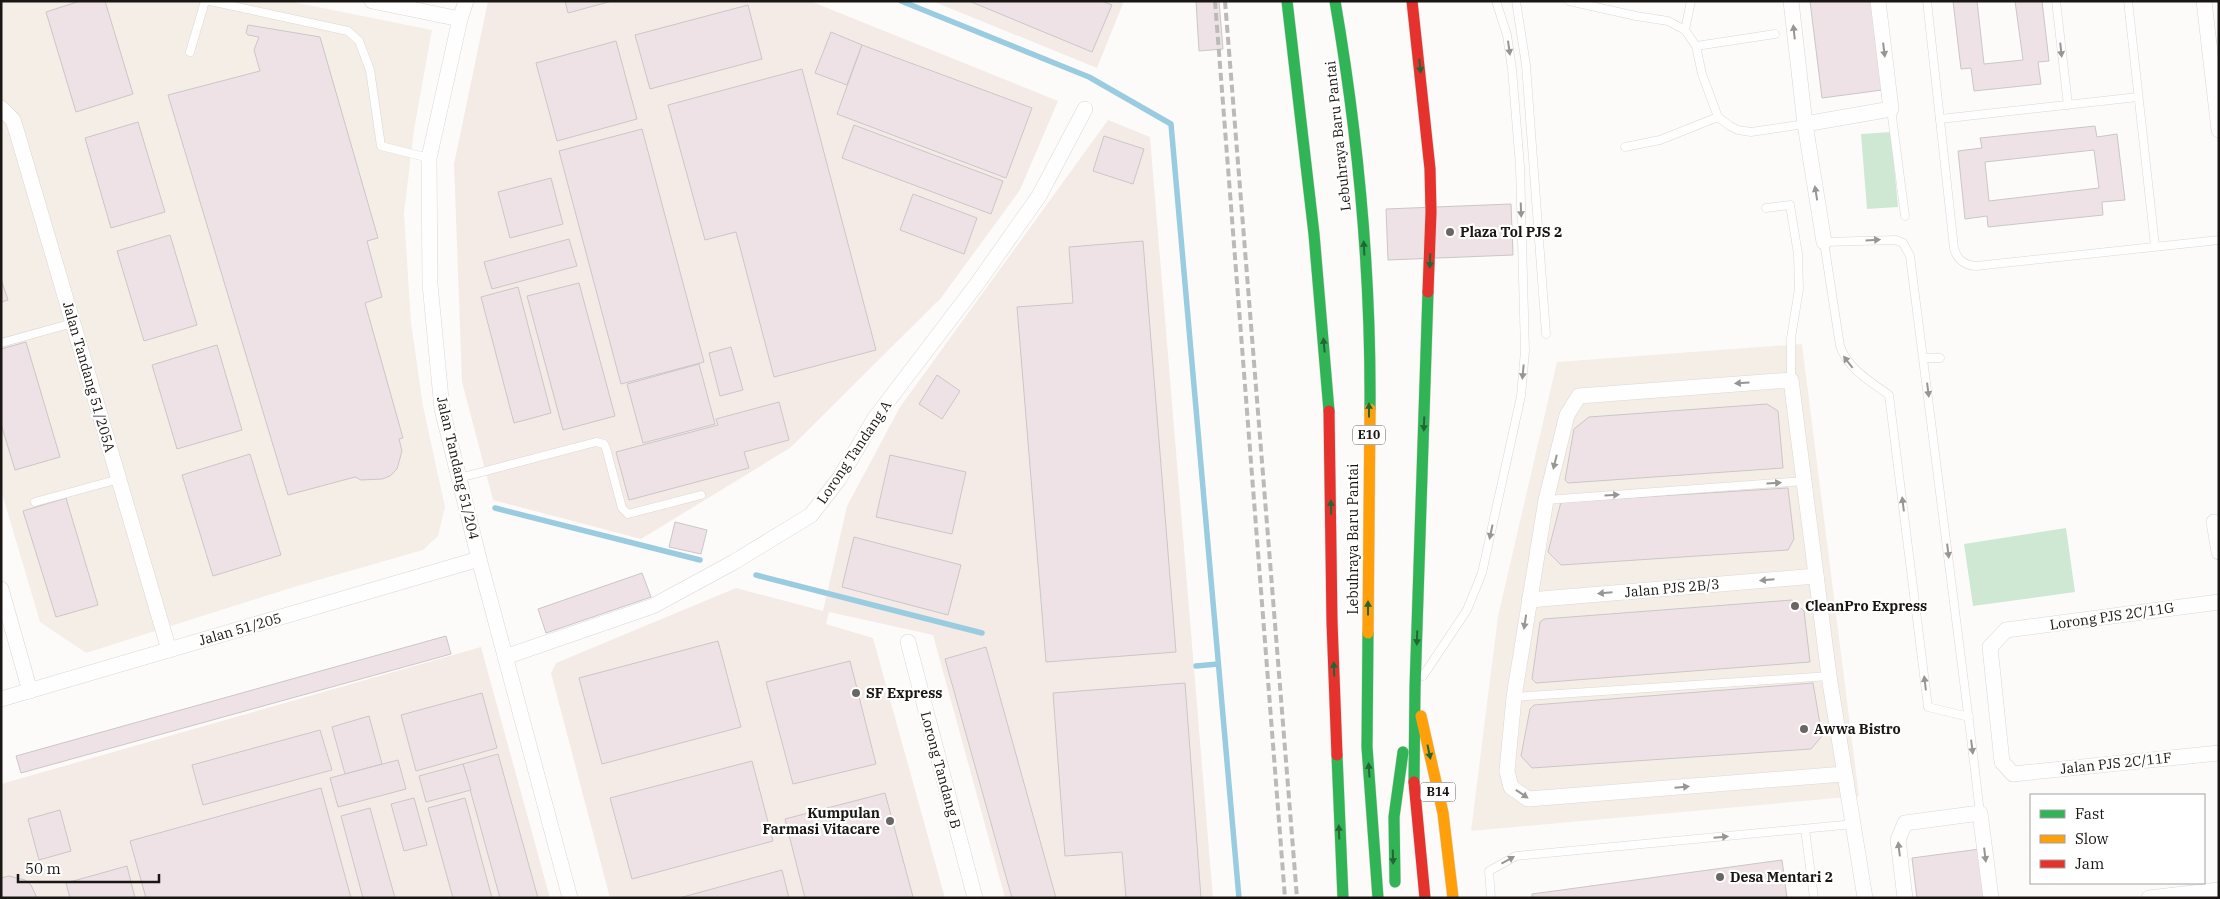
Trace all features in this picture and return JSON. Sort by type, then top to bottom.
[{"type":"main road","points":[[1287,1],[1313,226],[1329,405],[1332,622],[1343,898]]},
{"type":"main road","name":"Lebuhraya Baru Pantai","points":[[1335,1],[1349,83],[1362,220],[1370,348],[1367,747],[1378,898]]},
{"type":"main road","points":[[1412,1],[1430,170],[1432,212],[1415,688],[1414,792],[1425,898]]},
{"type":"main road","points":[[1396,898],[1393,856],[1394,795],[1415,688]]},
{"type":"main road","name":"B14","points":[[1415,688],[1443,813],[1454,898]]},
{"type":"main road","points":[[1340,854],[1348,898]]},
{"type":"street","points":[[372,1],[460,19]]},
{"type":"street","name":"Jalan Tandang 51/204","points":[[466,1],[460,19],[429,158],[431,293],[442,409],[479,559],[570,898]]},
{"type":"street","points":[[1791,1],[1805,124],[1824,242]]},
{"type":"street","points":[[1805,124],[1891,110],[1878,1]]},
{"type":"street","points":[[2209,9],[2219,130]]},
{"type":"street","name":"Jalan Tandang 51/205A","points":[[1,108],[13,120],[169,650]]},
{"type":"street","name":"Lorong Tandang A","points":[[506,657],[653,606],[734,562],[811,514],[839,479],[875,418],[977,284],[1040,196],[1085,109]]},
{"type":"street","points":[[1844,774],[1528,799],[1511,787],[1507,771],[1514,697],[1546,500],[1567,415],[1578,396],[1791,380],[1829,676],[1865,898]]},
{"type":"street","points":[[2214,522],[2219,552]]},
{"type":"street","name":"Jalan 51/205","points":[[1,700],[479,559]]},
{"type":"street","name":"Jalan PJS 2B/3","points":[[1529,600],[1816,576]]},
{"type":"street","points":[[1,589],[30,691]]},
{"type":"street","name":"Lorong PJS 2C/11G","points":[[2014,774],[2002,762],[1990,646],[2006,630],[2219,602]]},
{"type":"street","name":"Lorong Tandang B","points":[[908,642],[975,898]]},
{"type":"street","name":"Jalan PJS 2C/11F","points":[[2014,774],[2219,753]]},
{"type":"street","points":[[1905,898],[1898,840],[1905,823],[1980,813],[1991,898]]},
{"type":"street","points":[[2149,898],[2219,890]]},
{"type":"lane","points":[[190,52],[205,1]]},
{"type":"lane","points":[[210,1],[348,32],[359,41],[370,70],[381,146],[429,158]]},
{"type":"lane","points":[[1415,688],[1467,610],[1482,573],[1521,396],[1525,351],[1520,166],[1512,69],[1507,35],[1496,1]]},
{"type":"lane","points":[[1516,1],[1526,65],[1546,334]]},
{"type":"lane","points":[[1568,1],[1636,16],[1668,20],[1685,30],[1696,46],[1702,74],[1718,117],[1738,130],[1751,132],[1805,124]]},
{"type":"lane","points":[[1685,30],[1691,1]]},
{"type":"lane","points":[[1927,1],[1954,248],[1956,256],[1961,262],[1976,266],[2219,240]]},
{"type":"lane","points":[[2056,1],[2068,105]]},
{"type":"lane","points":[[2128,1],[2154,246]]},
{"type":"lane","points":[[1696,46],[1775,34]]},
{"type":"lane","points":[[1940,119],[2138,97]]},
{"type":"lane","points":[[1891,110],[1906,216]]},
{"type":"lane","points":[[1624,147],[1660,140],[1718,117]]},
{"type":"lane","points":[[1766,208],[1790,205],[1798,254],[1800,289],[1792,338],[1791,380]]},
{"type":"lane","points":[[1969,717],[1928,707],[1889,395],[1854,369],[1844,358],[1840,346],[1824,242],[1889,239],[1902,243],[1910,256],[1924,358],[1969,717],[1980,813]]},
{"type":"lane","points":[[1,343],[73,323]]},
{"type":"lane","points":[[1924,358],[1940,358]]},
{"type":"lane","points":[[459,478],[600,442],[606,448],[622,508],[628,514],[701,495]]},
{"type":"lane","points":[[35,502],[119,479]]},
{"type":"lane","points":[[1546,500],[1804,481]]},
{"type":"lane","points":[[1514,697],[1829,676]]},
{"type":"lane","points":[[1491,898],[1489,871],[1516,856],[1854,824]]},
{"type":"lane","points":[[1805,829],[1814,898]]},
{"type":"shaded area","points":[[1,1],[288,1],[432,30],[414,130],[404,214],[411,322],[423,406],[445,507],[438,536],[423,550],[294,587],[86,653],[40,622],[1,490]]},
{"type":"shaded area","points":[[488,1],[810,1],[1058,101],[1020,190],[941,298],[790,448],[641,539],[493,500],[462,382],[454,164]]},
{"type":"shaded area","points":[[932,1],[1124,1],[1097,68]]},
{"type":"shaded area","points":[[1108,120],[1150,137],[1213,898],[1005,898],[933,635],[829,612],[826,624],[873,638],[945,898],[610,898],[551,673],[556,663],[736,588],[823,611],[847,506],[900,407]]},
{"type":"shaded area","points":[[1802,344],[1859,796],[1471,831],[1498,616],[1557,362]]},
{"type":"shaded area","points":[[481,647],[550,898],[1,898],[1,784]]},
{"type":"green space","points":[[1891,132],[1898,207],[1867,209],[1861,134]]},
{"type":"green space","points":[[2066,528],[2075,592],[1973,606],[1964,544]]},
{"type":"building","points":[[80,1],[105,1],[133,94],[76,112],[46,12]]},
{"type":"building","points":[[565,1],[612,1],[568,13]]},
{"type":"building","points":[[969,1],[1102,1],[1112,5],[1092,52]]},
{"type":"building","points":[[1196,1],[1219,1],[1223,49],[1199,51]]},
{"type":"building","points":[[1810,1],[1871,1],[1882,90],[1822,98]]},
{"type":"building","points":[[1953,1],[1977,1],[1984,64],[2023,60],[2015,1],[2042,1],[2049,61],[2038,62],[2041,84],[1974,91],[1971,68],[1961,69]]},
{"type":"building","points":[[748,5],[762,59],[650,89],[635,35]]},
{"type":"building","points":[[248,25],[320,37],[378,238],[367,241],[382,297],[365,303],[403,438],[399,439],[402,451],[397,469],[390,476],[382,479],[361,480],[355,477],[288,495],[168,95],[260,71],[254,50],[259,37],[246,33]]},
{"type":"building","points":[[831,32],[862,45],[847,85],[815,73]]},
{"type":"building","points":[[616,41],[637,119],[557,141],[536,63]]},
{"type":"building","points":[[862,45],[1032,108],[1006,178],[837,114]]},
{"type":"building","points":[[802,69],[876,350],[774,377],[736,232],[705,240],[668,105]]},
{"type":"building","points":[[138,122],[165,212],[111,228],[85,138]]},
{"type":"building","points":[[854,125],[1003,181],[991,214],[842,158]]},
{"type":"building","points":[[2095,126],[2097,137],[2117,134],[2125,200],[2102,202],[2103,215],[1988,227],[1987,216],[1965,219],[1958,151],[1982,148],[1980,138]],"holes":[[[2094,150],[2099,188],[1989,201],[1985,162]]]},
{"type":"building","points":[[642,129],[704,362],[621,384],[559,151]]},
{"type":"building","points":[[1104,136],[1144,149],[1133,184],[1093,171]]},
{"type":"building","points":[[551,178],[563,224],[510,238],[498,192]]},
{"type":"building","points":[[913,194],[977,218],[964,254],[900,230]]},
{"type":"building","name":"Plaza Tol PJS 2","points":[[1511,204],[1513,255],[1388,260],[1386,209]]},
{"type":"building","points":[[170,235],[197,325],[144,341],[117,251]]},
{"type":"building","points":[[569,239],[577,266],[492,289],[484,262]]},
{"type":"building","points":[[1143,241],[1176,652],[1046,662],[1017,307],[1073,303],[1069,247]]},
{"type":"building","points":[[1,279],[8,300],[1,302]]},
{"type":"building","points":[[579,283],[615,416],[563,430],[527,296]]},
{"type":"building","points":[[518,287],[551,413],[514,423],[481,297]]},
{"type":"building","points":[[26,342],[60,457],[15,470],[1,424],[1,349]]},
{"type":"building","points":[[217,345],[242,430],[177,449],[152,365]]},
{"type":"building","points":[[731,347],[743,390],[720,396],[709,353]]},
{"type":"building","points":[[699,364],[715,424],[643,443],[627,384]]},
{"type":"building","points":[[937,375],[960,391],[942,419],[919,404]]},
{"type":"building","points":[[779,402],[789,440],[744,452],[749,468],[629,500],[616,452],[718,425],[716,419]]},
{"type":"building","points":[[1767,404],[1778,411],[1783,468],[1568,483],[1565,480],[1574,429],[1589,417]]},
{"type":"building","points":[[250,454],[281,555],[213,576],[182,475]]},
{"type":"building","points":[[890,455],[966,472],[952,534],[876,517]]},
{"type":"building","points":[[1788,488],[1794,539],[1788,550],[1561,565],[1548,552],[1561,502]]},
{"type":"building","points":[[66,498],[98,605],[56,617],[23,511]]},
{"type":"building","points":[[675,522],[707,530],[701,554],[669,547]]},
{"type":"building","points":[[854,537],[961,565],[948,615],[842,587]]},
{"type":"building","points":[[642,573],[651,597],[546,633],[538,609]]},
{"type":"building","points":[[1792,600],[1804,611],[1810,662],[1536,683],[1532,679],[1540,622],[1544,619]]},
{"type":"building","points":[[446,636],[451,654],[21,773],[16,756]]},
{"type":"building","points":[[718,641],[741,727],[602,764],[579,678]]},
{"type":"building","points":[[986,647],[1056,898],[1012,898],[945,659]]},
{"type":"building","points":[[850,661],[876,764],[793,784],[766,682]]},
{"type":"building","points":[[1185,683],[1201,898],[1126,898],[1122,852],[1065,856],[1053,693]]},
{"type":"building","points":[[1813,683],[1822,736],[1811,749],[1532,768],[1521,756],[1530,709],[1534,705]]},
{"type":"building","points":[[482,693],[497,748],[416,771],[401,715]]},
{"type":"building","points":[[369,716],[382,764],[345,774],[332,727]]},
{"type":"building","points":[[320,730],[332,770],[203,805],[192,765]]},
{"type":"building","points":[[498,754],[538,898],[500,898],[463,764]]},
{"type":"building","points":[[398,760],[406,789],[338,807],[330,778]]},
{"type":"building","points":[[752,761],[773,841],[632,879],[610,798]]},
{"type":"building","points":[[463,764],[471,790],[426,802],[419,776]]},
{"type":"building","points":[[321,788],[351,898],[146,898],[130,841]]},
{"type":"building","points":[[885,793],[913,897],[805,898],[785,819]]},
{"type":"building","points":[[414,798],[427,845],[404,851],[391,804]]},
{"type":"building","points":[[465,798],[492,898],[453,898],[428,808]]},
{"type":"building","points":[[370,808],[395,898],[363,898],[341,816]]},
{"type":"building","points":[[60,810],[71,851],[39,860],[28,819]]},
{"type":"building","points":[[1980,849],[1986,898],[1917,898],[1912,858]]},
{"type":"building","name":"Desa Mentari 2","points":[[1782,860],[1787,898],[1532,898],[1532,894]]},
{"type":"building","points":[[127,866],[135,898],[70,898],[66,883]]},
{"type":"building","points":[[782,870],[789,898],[679,898]]},
{"type":"building","points":[[9,876],[25,880],[31,885],[37,898],[1,898],[1,878]]},
{"type":"waterway","points":[[901,1],[1089,77],[1171,124],[1239,898]]},
{"type":"waterway","points":[[495,508],[700,560]]},
{"type":"waterway","points":[[756,575],[982,633]]},
{"type":"waterway","points":[[1196,666],[1218,664]]},
{"type":"railway","points":[[1215,1],[1285,898]]},
{"type":"railway","points":[[1225,1],[1297,898]]},
{"type":"traffic: fast","points":[[1287,1],[1314,234],[1329,411]]},
{"type":"traffic: fast","points":[[1335,1],[1350,102],[1362,204],[1370,358],[1370,409]]},
{"type":"traffic: fast","points":[[1414,782],[1415,688],[1428,292]]},
{"type":"traffic: fast","points":[[1368,633],[1367,747],[1378,898]]},
{"type":"traffic: fast","points":[[1395,882],[1394,817],[1403,752]]},
{"type":"traffic: fast","points":[[1337,755],[1343,898]]},
{"type":"traffic: slow","points":[[1368,633],[1370,409]]},
{"type":"traffic: slow","points":[[1421,716],[1443,813],[1453,898]]},
{"type":"traffic: jam","points":[[1412,1],[1430,169],[1431,212],[1428,292]]},
{"type":"traffic: jam","points":[[1329,411],[1332,622],[1337,755]]},
{"type":"traffic: jam","points":[[1414,782],[1425,898]]},
{"type":"place","name":"Plaza Tol PJS 2","points":[[1450,232]]},
{"type":"place","name":"CleanPro Express","points":[[1795,606]]},
{"type":"place","name":"SF Express","points":[[856,693]]},
{"type":"place","name":"Awwa Bistro","points":[[1804,729]]},
{"type":"place","name":"Kumpulan Farmasi Vitacare","points":[[890,821]]},
{"type":"place","name":"Desa Mentari 2","points":[[1720,877]]}]
